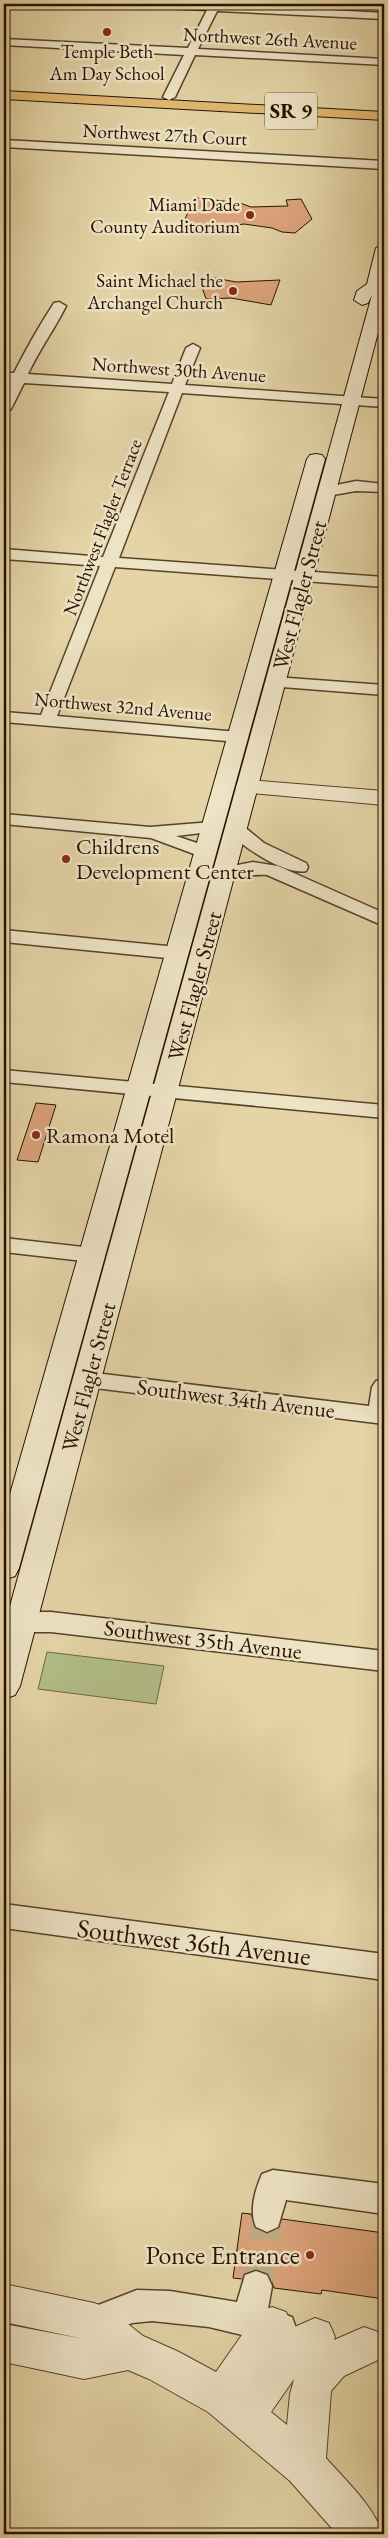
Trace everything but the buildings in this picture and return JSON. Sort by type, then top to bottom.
[{"type":"highway","name":"SR 9","points":[[4,87],[384,116]]},
{"type":"highway","name":"SR 9","points":[[4,95],[144,103],[174,101],[384,108]]},
{"type":"main road","name":"West Flagler Street","points":[[367,340],[356,320],[364,294],[374,286],[384,248]]},
{"type":"main road","name":"West Flagler Street","points":[[4,1568],[238,737],[294,576],[329,485],[342,400],[367,340],[380,295],[374,286]]},
{"type":"main road","name":"West Flagler Street","points":[[338,382],[342,400]]},
{"type":"main road","name":"West Flagler Street","points":[[328,417],[342,400]]},
{"type":"main road","name":"West Flagler Street","points":[[4,1686],[13,1622],[87,1380],[276,682],[294,576],[321,444]]},
{"type":"main road","points":[[238,737],[262,730]]},
{"type":"main road","points":[[220,799],[247,787],[384,798]]},
{"type":"main road","points":[[4,2303],[46,2310],[94,2322],[129,2350],[186,2377],[233,2407],[305,2466],[345,2510],[362,2534]]},
{"type":"main road","points":[[233,2407],[261,2324]]},
{"type":"main road","points":[[233,2407],[266,2383],[292,2351],[315,2338]]},
{"type":"main road","points":[[4,2343],[84,2358],[129,2350]]},
{"type":"main road","points":[[305,2466],[310,2394],[314,2380],[330,2362],[374,2348]]},
{"type":"street","points":[[140,4],[214,6],[384,16]]},
{"type":"street","points":[[174,101],[191,52],[214,6]]},
{"type":"street","name":"Northwest 26th Avenue","points":[[4,42],[384,62]]},
{"type":"street","name":"Northwest 27th Court","points":[[4,143],[384,165]]},
{"type":"street","points":[[4,409],[37,341],[46,331],[59,306]]},
{"type":"street","name":"Northwest Flagler Terrace","points":[[47,720],[193,348]]},
{"type":"street","name":"Northwest 30th Avenue","points":[[4,377],[384,403]]},
{"type":"street","points":[[329,485],[384,488]]},
{"type":"street","points":[[4,554],[384,582]]},
{"type":"street","points":[[276,682],[384,690]]},
{"type":"street","name":"Northwest 32nd Avenue","points":[[4,717],[238,737]]},
{"type":"street","points":[[4,819],[150,833],[212,827]]},
{"type":"street","points":[[236,830],[246,840],[262,849],[384,905]]},
{"type":"street","points":[[150,833],[206,852]]},
{"type":"street","points":[[224,873],[253,868],[271,870],[384,920]]},
{"type":"street","points":[[4,936],[177,953]]},
{"type":"street","points":[[4,1076],[384,1112]]},
{"type":"street","points":[[4,1245],[92,1255]]},
{"type":"street","name":"Southwest 34th Avenue","points":[[87,1380],[382,1416]]},
{"type":"street","points":[[382,1416],[384,1387]]},
{"type":"street","name":"Southwest 35th Avenue","points":[[13,1622],[51,1622],[384,1661]]},
{"type":"street","name":"Southwest 36th Avenue","points":[[4,1916],[384,1966]]},
{"type":"street","points":[[267,2217],[273,2184],[384,2199]]},
{"type":"street","points":[[256,2286],[261,2324]]},
{"type":"street","points":[[94,2322],[135,2306],[153,2306],[261,2324],[315,2338],[374,2348]]},
{"type":"green space","points":[[47,1652],[164,1666],[156,1704],[38,1689]]},
{"type":"tunnel","points":[[256,2286],[267,2217]]},
{"type":"place","name":"Temple Beth Am Day School","points":[[107,32]]},
{"type":"place","name":"Miami Dade County Auditorium","points":[[250,215]]},
{"type":"place","name":"Saint Michael the Archangel Church","points":[[233,291]]},
{"type":"place","name":"Childrens Development Center","points":[[66,859]]},
{"type":"place","name":"Ramona Motel","points":[[36,1135]]},
{"type":"place","name":"Ponce Entrance","points":[[310,2255]]}]
